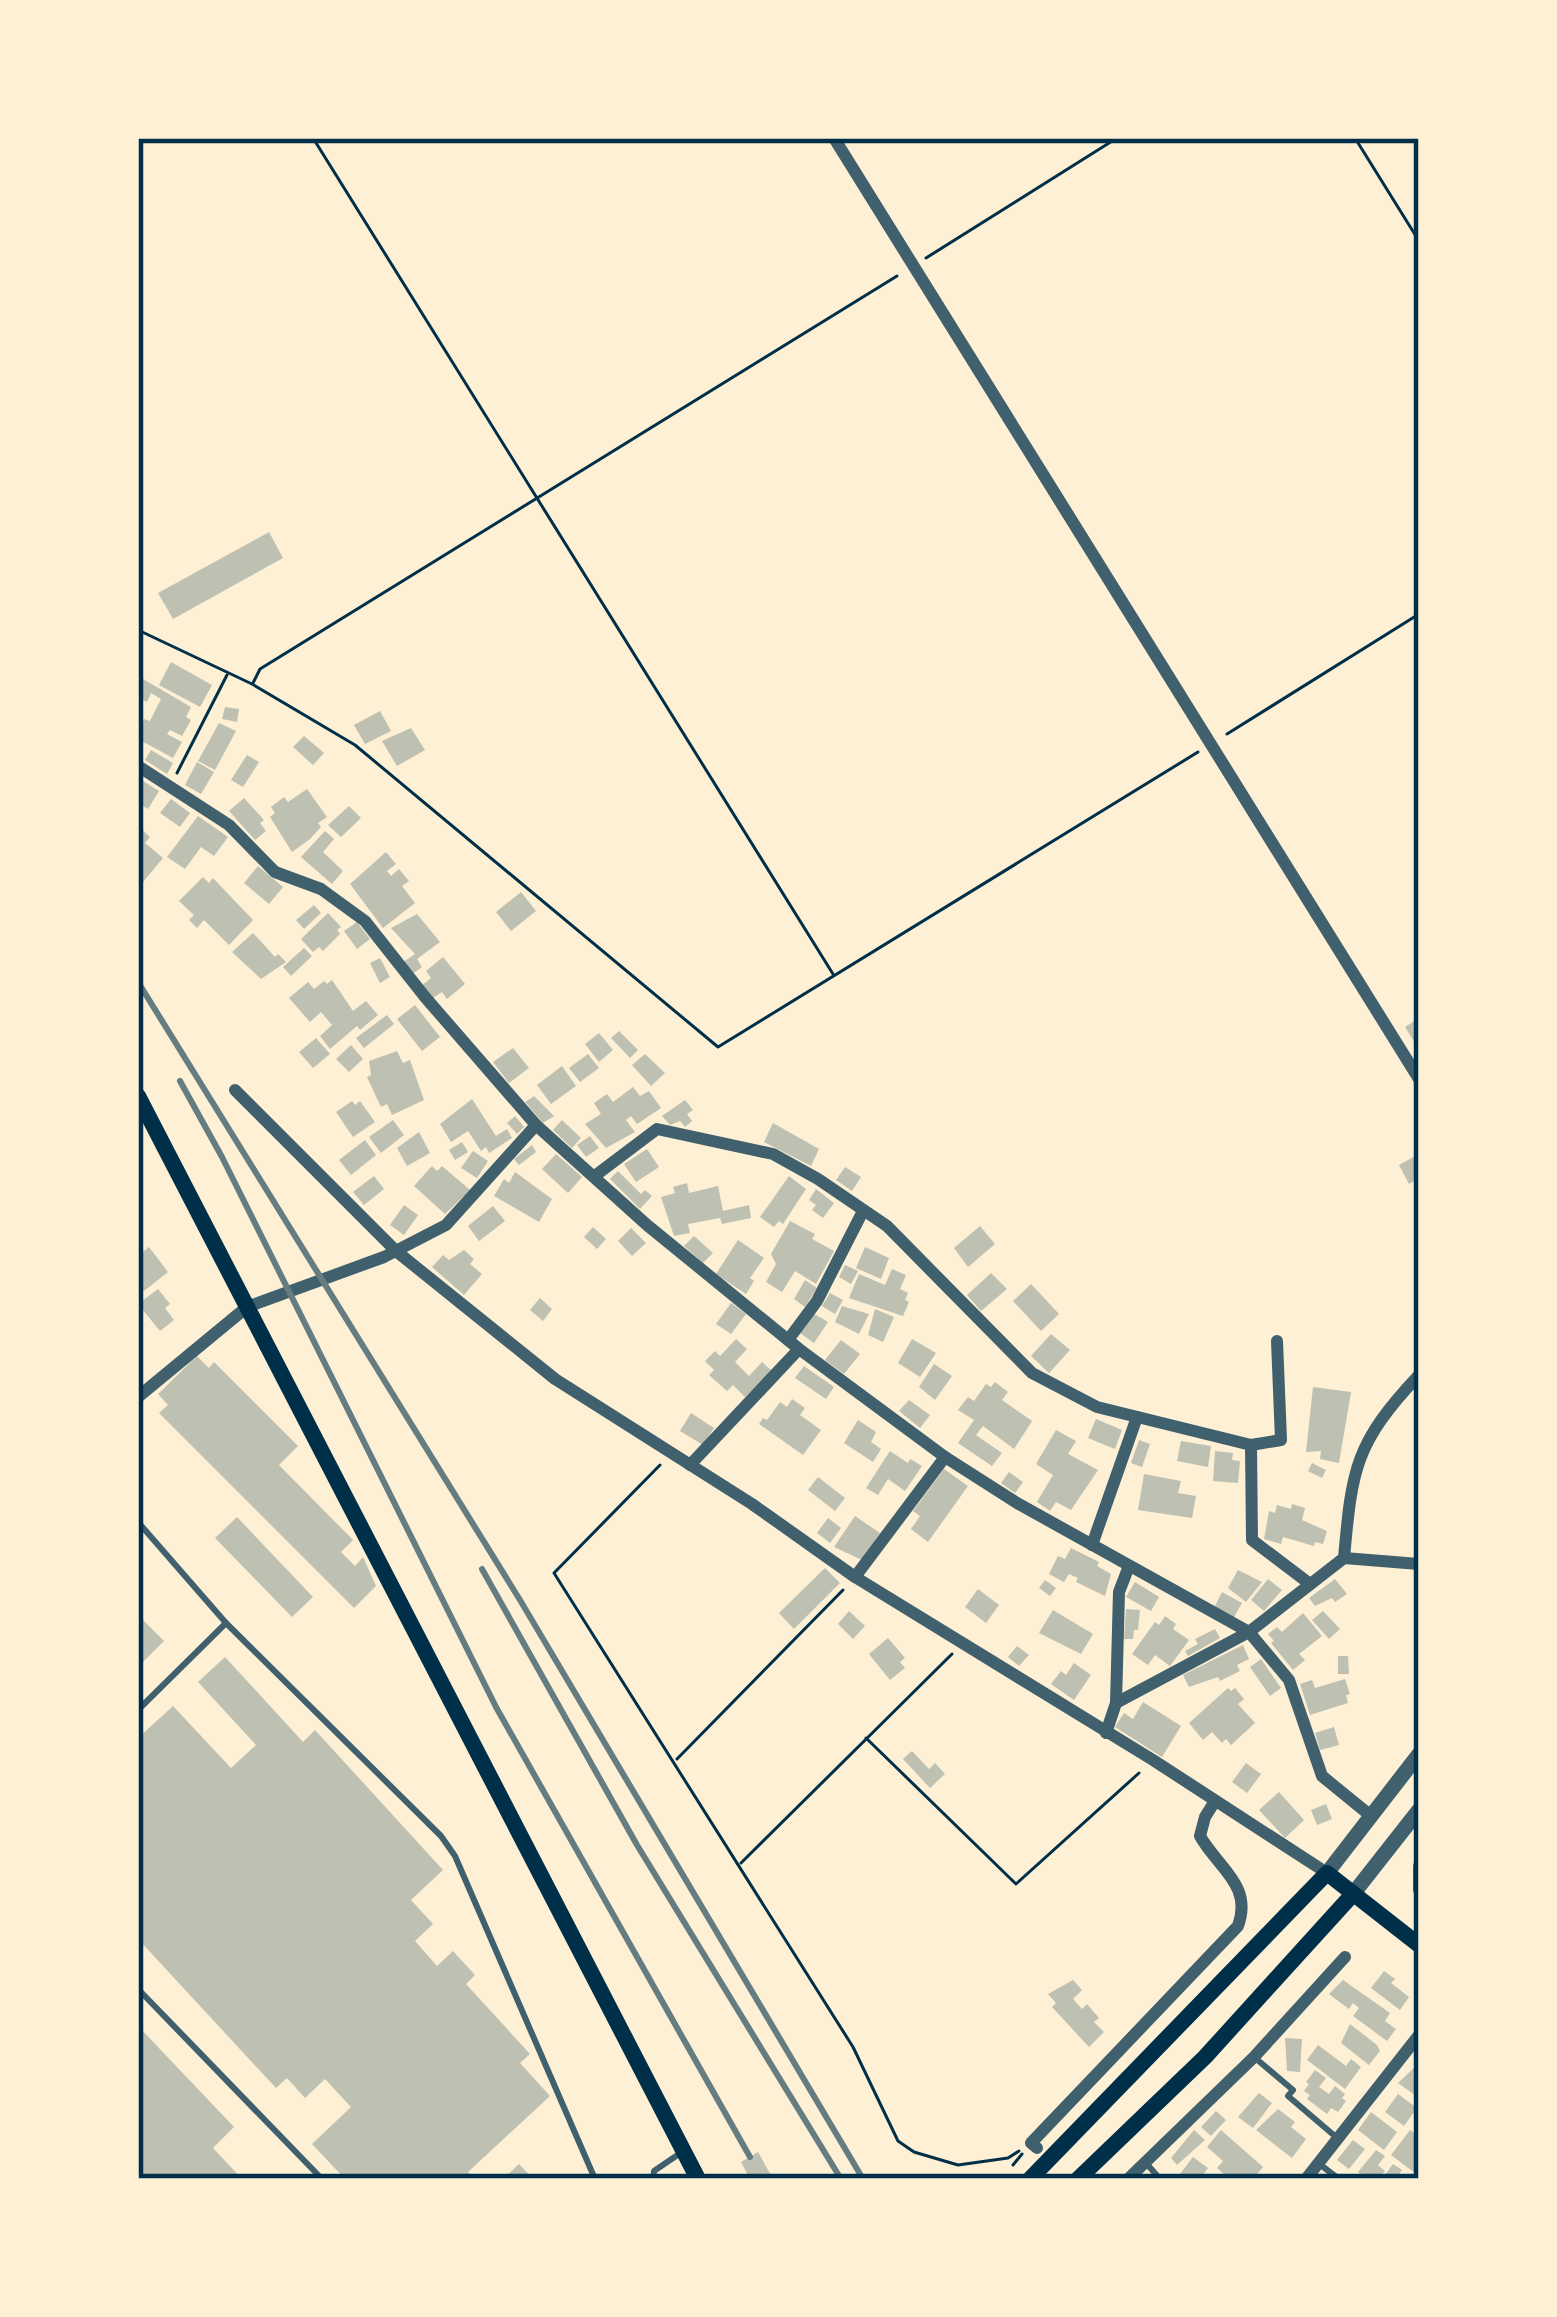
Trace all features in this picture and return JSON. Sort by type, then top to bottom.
[{"type":"main road","points":[[138,1096],[698,2179]]},
{"type":"main road","points":[[1030,2179],[1327,1874],[1419,1945]]},
{"type":"main road","points":[[1078,2179],[1204,2057],[1353,1894]]},
{"type":"street","points":[[834,138],[1419,1079]]},
{"type":"street","points":[[138,766],[229,825],[275,872],[321,889],[365,921],[536,1125],[647,1225],[793,1344],[945,1457],[1249,1632],[1289,1680],[1322,1776],[1371,1816]]},
{"type":"street","points":[[235,1090],[396,1251],[555,1379],[961,1645],[1153,1760],[1327,1874],[1419,1754]]},
{"type":"street","points":[[138,1397],[247,1306],[396,1251],[446,1225],[536,1125]]},
{"type":"street","points":[[596,1175],[657,1129],[773,1154],[887,1226],[1032,1373],[1097,1407],[1137,1418],[1251,1444],[1281,1440],[1277,1341]]},
{"type":"street","points":[[689,1465],[793,1344],[863,1211]]},
{"type":"street","points":[[1344,1558],[1350,1487],[1363,1444],[1419,1375]]},
{"type":"street","points":[[1092,1545],[1137,1418]]},
{"type":"street","points":[[1251,1444],[1252,1540],[1310,1584]]},
{"type":"street","points":[[855,1577],[945,1457]]},
{"type":"street","points":[[1117,1703],[1249,1632],[1344,1558],[1419,1564]]},
{"type":"street","points":[[1106,1733],[1117,1703],[1119,1592],[1129,1566]]},
{"type":"street","points":[[1034,2146],[1238,1926],[1243,1914],[1241,1889],[1214,1860],[1200,1836],[1215,1801]]},
{"type":"street","points":[[1353,1894],[1419,1810]]},
{"type":"street","points":[[1419,1866],[1419,1890]]},
{"type":"street","points":[[1128,2179],[1254,2057],[1345,1957]]},
{"type":"street","points":[[1306,2179],[1419,2035]]},
{"type":"lane","points":[[138,1522],[226,1623],[441,1836],[455,1856],[595,2179]]},
{"type":"lane","points":[[138,1710],[226,1623]]},
{"type":"lane","points":[[138,1989],[322,2179]]},
{"type":"lane","points":[[1254,2057],[1293,2090],[1288,2096],[1338,2138]]},
{"type":"lane","points":[[653,2179],[654,2171],[683,2151]]},
{"type":"lane","points":[[1146,2163],[1160,2179]]},
{"type":"lane","points":[[1318,2163],[1339,2179]]},
{"type":"path","points":[[314,138],[834,975]]},
{"type":"path","points":[[252,684],[260,669],[1118,138]]},
{"type":"path","points":[[1355,138],[1419,241]]},
{"type":"path","points":[[138,630],[252,684],[355,745],[718,1047],[1419,614]]},
{"type":"path","points":[[170,787],[228,673]]},
{"type":"path","points":[[672,1454],[554,1573],[853,2047],[898,2141],[914,2152],[958,2165],[1008,2158],[1034,2146]]},
{"type":"path","points":[[676,1760],[855,1577]]},
{"type":"path","points":[[740,1864],[961,1645]]},
{"type":"path","points":[[866,1738],[1016,1884],[1153,1760]]},
{"type":"building","points":[[269,532],[283,558],[173,619],[158,593]]},
{"type":"building","points":[[171,662],[212,685],[200,707],[159,685]]},
{"type":"building","points":[[138,676],[191,707],[186,717],[191,720],[182,736],[170,730],[167,734],[182,742],[173,758],[138,739],[144,719],[150,721],[161,699],[151,693],[147,702],[138,697]]},
{"type":"building","points":[[225,707],[239,709],[237,722],[222,719]]},
{"type":"building","points":[[380,711],[391,731],[365,744],[354,725]]},
{"type":"building","points":[[219,723],[236,731],[215,770],[198,761]]},
{"type":"building","points":[[411,728],[425,750],[397,766],[382,741]]},
{"type":"building","points":[[304,736],[324,753],[313,765],[293,747]]},
{"type":"building","points":[[151,750],[173,763],[167,774],[145,760]]},
{"type":"building","points":[[247,755],[259,762],[243,787],[231,780]]},
{"type":"building","points":[[197,762],[214,772],[201,794],[185,785]]},
{"type":"building","points":[[138,778],[159,791],[148,809],[138,803]]},
{"type":"building","points":[[307,789],[327,817],[292,852],[270,817],[275,813],[271,807]]},
{"type":"building","points":[[244,798],[264,820],[260,823],[266,831],[255,840],[229,811]]},
{"type":"building","points":[[171,799],[190,813],[180,827],[160,813]]},
{"type":"building","points":[[349,806],[361,818],[341,837],[328,825]]},
{"type":"building","points":[[198,816],[228,837],[214,856],[201,847],[185,869],[167,857]]},
{"type":"building","points":[[138,826],[150,837],[145,843],[163,858],[138,888]]},
{"type":"building","points":[[325,831],[334,839],[323,852],[343,871],[332,884],[301,857]]},
{"type":"building","points":[[386,852],[396,864],[387,871],[391,876],[399,869],[409,881],[402,886],[415,903],[383,928],[350,884]]},
{"type":"building","points":[[258,866],[283,887],[269,904],[244,883]]},
{"type":"building","points":[[203,877],[209,883],[213,878],[253,920],[229,945],[204,920],[197,928],[189,920],[194,915],[179,901]]},
{"type":"building","points":[[521,892],[536,911],[511,931],[496,912]]},
{"type":"building","points":[[314,905],[321,913],[304,929],[296,920]]},
{"type":"building","points":[[328,913],[341,927],[340,934],[323,951],[319,947],[313,952],[301,939]]},
{"type":"building","points":[[417,914],[440,942],[417,959],[422,967],[411,975],[402,963],[415,954],[391,928]]},
{"type":"building","points":[[357,922],[370,939],[357,949],[344,931]]},
{"type":"building","points":[[253,933],[286,962],[261,979],[232,952]]},
{"type":"building","points":[[304,948],[312,956],[291,976],[283,967]]},
{"type":"building","points":[[443,957],[465,984],[447,999],[442,992],[430,1000],[420,987],[431,978],[426,971]]},
{"type":"building","points":[[380,958],[390,977],[380,983],[370,963]]},
{"type":"building","points":[[332,980],[353,1011],[366,1001],[378,1015],[330,1049],[320,1036],[332,1025],[321,1012],[310,1022],[289,998],[308,982],[314,989]]},
{"type":"building","points":[[415,1005],[440,1037],[422,1051],[397,1019]]},
{"type":"building","points":[[387,1015],[394,1024],[364,1048],[356,1038]]},
{"type":"building","points":[[1419,1018],[1419,1050],[1405,1027]]},
{"type":"building","points":[[619,1031],[638,1050],[630,1058],[611,1038]]},
{"type":"building","points":[[599,1033],[613,1050],[599,1062],[585,1044]]},
{"type":"building","points":[[316,1038],[330,1054],[313,1068],[299,1052]]},
{"type":"building","points":[[351,1045],[363,1059],[349,1072],[336,1059]]},
{"type":"building","points":[[513,1048],[529,1068],[509,1083],[493,1062]]},
{"type":"building","points":[[397,1051],[403,1063],[410,1060],[424,1100],[392,1115],[387,1104],[381,1107],[367,1077],[371,1075],[369,1061]]},
{"type":"building","points":[[588,1054],[599,1068],[580,1082],[569,1068]]},
{"type":"building","points":[[645,1054],[665,1073],[651,1086],[632,1065]]},
{"type":"building","points":[[562,1066],[576,1086],[551,1104],[537,1085]]},
{"type":"building","points":[[633,1087],[640,1096],[649,1091],[661,1108],[637,1124],[631,1116],[626,1120],[635,1132],[606,1148],[585,1124],[601,1114],[594,1103],[607,1094],[613,1102]]},
{"type":"building","points":[[534,1096],[554,1116],[543,1123],[525,1102]]},
{"type":"building","points":[[472,1099],[496,1136],[507,1129],[512,1138],[489,1153],[486,1147],[481,1151],[468,1131],[451,1142],[440,1124]]},
{"type":"building","points":[[685,1100],[693,1110],[687,1114],[692,1121],[685,1127],[680,1121],[670,1125],[662,1116]]},
{"type":"building","points":[[352,1101],[355,1105],[360,1101],[375,1122],[353,1137],[336,1112]]},
{"type":"building","points":[[515,1116],[524,1127],[517,1134],[507,1123]]},
{"type":"building","points":[[393,1120],[404,1135],[381,1153],[369,1137]]},
{"type":"building","points":[[562,1120],[581,1138],[572,1148],[553,1130]]},
{"type":"building","points":[[773,1123],[819,1149],[811,1166],[764,1142]]},
{"type":"building","points":[[419,1132],[430,1153],[407,1166],[397,1148]]},
{"type":"building","points":[[590,1136],[599,1148],[586,1157],[577,1145]]},
{"type":"building","points":[[365,1140],[376,1155],[351,1175],[339,1160]]},
{"type":"building","points":[[462,1142],[468,1152],[455,1160],[449,1150]]},
{"type":"building","points":[[532,1145],[536,1152],[519,1165],[514,1159]]},
{"type":"building","points":[[647,1149],[659,1167],[636,1182],[624,1164]]},
{"type":"building","points":[[473,1151],[488,1161],[477,1178],[461,1168]]},
{"type":"building","points":[[556,1154],[582,1177],[568,1193],[542,1169]]},
{"type":"building","points":[[1419,1154],[1419,1178],[1409,1184],[1399,1165]]},
{"type":"building","points":[[432,1166],[437,1171],[442,1166],[470,1190],[445,1214],[414,1186]]},
{"type":"building","points":[[845,1167],[861,1177],[852,1191],[836,1180]]},
{"type":"building","points":[[618,1171],[641,1194],[645,1190],[652,1196],[640,1209],[610,1179]]},
{"type":"building","points":[[515,1172],[552,1199],[539,1222],[494,1196],[504,1179],[509,1183]]},
{"type":"building","points":[[374,1176],[384,1189],[364,1205],[353,1192]]},
{"type":"building","points":[[789,1176],[806,1189],[783,1224],[779,1221],[774,1227],[760,1217]]},
{"type":"building","points":[[687,1183],[689,1193],[718,1186],[723,1211],[749,1205],[751,1218],[688,1224],[690,1233],[674,1236],[661,1197]]},
{"type":"building","points":[[816,1189],[834,1203],[823,1218],[812,1210],[816,1205],[809,1200]]},
{"type":"building","points":[[404,1205],[418,1215],[404,1235],[390,1225]]},
{"type":"building","points":[[493,1206],[505,1221],[479,1241],[468,1226]]},
{"type":"building","points":[[790,1221],[834,1251],[816,1284],[795,1271],[782,1292],[766,1282],[776,1264],[771,1254]]},
{"type":"building","points":[[980,1226],[995,1244],[968,1267],[954,1248]]},
{"type":"building","points":[[593,1227],[606,1239],[597,1249],[584,1237]]},
{"type":"building","points":[[631,1228],[646,1243],[632,1256],[618,1241]]},
{"type":"building","points":[[694,1236],[713,1253],[703,1263],[684,1246]]},
{"type":"building","points":[[738,1240],[764,1258],[746,1294],[716,1274]]},
{"type":"building","points":[[149,1247],[168,1272],[144,1291],[138,1283],[138,1256]]},
{"type":"building","points":[[865,1247],[889,1258],[881,1279],[856,1268]]},
{"type":"building","points":[[464,1250],[482,1274],[464,1295],[432,1267],[443,1255],[449,1260]]},
{"type":"building","points":[[845,1265],[858,1271],[851,1284],[839,1277]]},
{"type":"building","points":[[892,1269],[906,1275],[900,1289],[908,1293],[905,1300],[909,1302],[903,1316],[849,1298],[859,1274],[885,1285]]},
{"type":"building","points":[[991,1273],[1007,1289],[981,1311],[967,1295]]},
{"type":"building","points":[[805,1280],[817,1288],[805,1307],[794,1299]]},
{"type":"building","points":[[1031,1284],[1059,1314],[1041,1331],[1013,1301]]},
{"type":"building","points":[[158,1289],[170,1304],[165,1308],[174,1320],[160,1331],[138,1304]]},
{"type":"building","points":[[830,1293],[843,1300],[835,1314],[822,1306]]},
{"type":"building","points":[[540,1298],[552,1309],[543,1321],[530,1310]]},
{"type":"building","points":[[731,1303],[746,1314],[731,1334],[716,1324]]},
{"type":"building","points":[[842,1306],[869,1314],[859,1334],[835,1322]]},
{"type":"building","points":[[875,1309],[894,1317],[883,1342],[868,1335]]},
{"type":"building","points":[[813,1313],[828,1322],[814,1343],[800,1333]]},
{"type":"building","points":[[1051,1334],[1070,1350],[1049,1373],[1031,1356]]},
{"type":"building","points":[[736,1339],[747,1349],[735,1362],[749,1376],[762,1362],[773,1372],[745,1397],[733,1385],[727,1391],[709,1375],[714,1370],[705,1361],[715,1351],[720,1356]]},
{"type":"building","points":[[912,1339],[936,1353],[920,1377],[898,1363]]},
{"type":"building","points":[[841,1340],[860,1354],[844,1374],[825,1360]]},
{"type":"building","points":[[197,1356],[209,1368],[214,1362],[298,1446],[279,1465],[353,1540],[341,1552],[355,1566],[363,1557],[376,1586],[354,1608],[159,1413],[168,1405],[158,1394]]},
{"type":"building","points":[[934,1364],[952,1376],[935,1400],[919,1387]]},
{"type":"building","points":[[804,1366],[834,1387],[826,1399],[795,1378]]},
{"type":"building","points":[[995,1382],[1008,1392],[1002,1400],[1032,1421],[1014,1449],[983,1426],[976,1435],[1002,1453],[992,1466],[958,1443],[974,1420],[958,1410],[968,1397],[974,1401],[986,1384],[991,1387]]},
{"type":"building","points":[[1313,1387],[1351,1392],[1339,1463],[1320,1459],[1321,1451],[1306,1452]]},
{"type":"building","points":[[792,1399],[805,1408],[800,1415],[821,1430],[803,1455],[759,1424],[780,1402],[787,1407]]},
{"type":"building","points":[[909,1400],[930,1415],[920,1428],[899,1411]]},
{"type":"building","points":[[691,1413],[714,1428],[703,1445],[680,1431]]},
{"type":"building","points":[[1096,1419],[1122,1430],[1115,1449],[1088,1438]]},
{"type":"building","points":[[858,1420],[876,1432],[871,1442],[881,1449],[873,1462],[844,1443]]},
{"type":"building","points":[[1056,1430],[1076,1441],[1068,1454],[1098,1470],[1071,1510],[1056,1502],[1050,1511],[1037,1502],[1053,1475],[1036,1464]]},
{"type":"building","points":[[1139,1440],[1150,1444],[1142,1467],[1131,1463]]},
{"type":"building","points":[[1181,1441],[1211,1446],[1208,1467],[1177,1461]]},
{"type":"building","points":[[890,1451],[922,1466],[905,1491],[888,1479],[878,1495],[866,1488]]},
{"type":"building","points":[[1215,1451],[1233,1453],[1232,1460],[1240,1461],[1238,1483],[1213,1481]]},
{"type":"building","points":[[1312,1463],[1326,1470],[1322,1478],[1308,1471]]},
{"type":"building","points":[[944,1469],[968,1486],[928,1542],[911,1529],[920,1516],[913,1511]]},
{"type":"building","points":[[1009,1472],[1023,1482],[1015,1493],[1001,1483]]},
{"type":"building","points":[[1144,1474],[1181,1481],[1178,1493],[1196,1496],[1192,1518],[1138,1510]]},
{"type":"building","points":[[818,1477],[845,1498],[835,1511],[808,1490]]},
{"type":"building","points":[[1292,1504],[1305,1508],[1302,1520],[1327,1531],[1323,1544],[1264,1539],[1269,1511],[1275,1513],[1277,1505],[1291,1509]]},
{"type":"building","points":[[855,1516],[880,1533],[862,1560],[834,1547]]},
{"type":"building","points":[[237,1517],[313,1597],[292,1617],[215,1538]]},
{"type":"building","points":[[828,1518],[841,1528],[830,1543],[817,1533]]},
{"type":"building","points":[[1071,1548],[1111,1574],[1105,1596],[1069,1574],[1064,1582],[1049,1574],[1058,1556],[1065,1559]]},
{"type":"building","points":[[825,1568],[840,1583],[794,1629],[779,1613]]},
{"type":"building","points":[[1238,1570],[1262,1582],[1246,1602],[1228,1588]]},
{"type":"building","points":[[1268,1579],[1282,1590],[1264,1611],[1251,1600]]},
{"type":"building","points":[[1335,1579],[1347,1594],[1315,1606],[1309,1598]]},
{"type":"building","points":[[1045,1580],[1056,1588],[1050,1596],[1039,1588]]},
{"type":"building","points":[[1135,1582],[1159,1597],[1151,1611],[1126,1597]]},
{"type":"building","points":[[978,1589],[999,1605],[986,1623],[965,1607]]},
{"type":"building","points":[[1222,1592],[1242,1603],[1233,1619],[1214,1608]]},
{"type":"building","points":[[1126,1609],[1140,1610],[1133,1639],[1124,1639]]},
{"type":"building","points":[[1053,1610],[1093,1634],[1081,1654],[1039,1633]]},
{"type":"building","points":[[849,1611],[865,1626],[853,1639],[838,1624]]},
{"type":"building","points":[[1323,1611],[1340,1629],[1329,1639],[1312,1620]]},
{"type":"building","points":[[1303,1613],[1322,1636],[1299,1654],[1305,1660],[1293,1670],[1268,1634],[1277,1627],[1282,1632]]},
{"type":"building","points":[[138,1615],[164,1641],[138,1667]]},
{"type":"building","points":[[1165,1616],[1189,1640],[1170,1666],[1155,1655],[1148,1665],[1132,1654],[1155,1622],[1159,1625]]},
{"type":"building","points":[[1215,1629],[1220,1638],[1188,1656],[1185,1651],[1198,1644],[1195,1639]]},
{"type":"building","points":[[888,1638],[905,1658],[900,1662],[905,1668],[890,1680],[869,1654]]},
{"type":"building","points":[[1243,1645],[1249,1659],[1237,1665],[1240,1671],[1189,1687],[1183,1675]]},
{"type":"building","points":[[1017,1646],[1029,1655],[1019,1666],[1008,1657]]},
{"type":"building","points":[[1338,1656],[1348,1656],[1349,1674],[1338,1674]]},
{"type":"building","points":[[225,1657],[303,1742],[315,1730],[443,1870],[411,1900],[433,1924],[415,1941],[437,1966],[453,1951],[475,1975],[466,1984],[530,2054],[520,2063],[550,2096],[468,2172],[475,2179],[345,2179],[312,2144],[351,2107],[325,2079],[305,2098],[287,2078],[276,2088],[138,1939],[138,1738],[173,1706],[231,1768],[256,1745],[198,1682]]},
{"type":"building","points":[[1261,1659],[1281,1688],[1270,1696],[1250,1667]]},
{"type":"building","points":[[1074,1663],[1091,1675],[1074,1700],[1051,1684]]},
{"type":"building","points":[[1345,1679],[1348,1703],[1310,1715],[1300,1684],[1312,1680],[1315,1688]]},
{"type":"building","points":[[1228,1688],[1235,1688],[1244,1699],[1238,1704],[1255,1723],[1231,1745],[1212,1732],[1203,1740],[1189,1723]]},
{"type":"building","points":[[1143,1702],[1181,1726],[1162,1757],[1115,1727],[1124,1713],[1133,1719]]},
{"type":"building","points":[[1334,1727],[1339,1745],[1320,1750],[1315,1733]]},
{"type":"building","points":[[912,1751],[929,1769],[935,1763],[945,1774],[930,1788],[903,1759]]},
{"type":"building","points":[[1246,1763],[1261,1774],[1247,1793],[1232,1782]]},
{"type":"building","points":[[1279,1792],[1304,1820],[1285,1838],[1259,1810]]},
{"type":"building","points":[[1326,1804],[1332,1819],[1317,1825],[1311,1810]]},
{"type":"building","points":[[1384,1971],[1409,1997],[1400,2010],[1371,1988]]},
{"type":"building","points":[[1073,1980],[1082,1990],[1073,1999],[1082,2009],[1087,2004],[1104,2032],[1089,2047],[1052,2007],[1056,2003],[1048,1994]]},
{"type":"building","points":[[1343,1980],[1390,2013],[1385,2021],[1396,2029],[1387,2041],[1353,2016],[1359,2008],[1353,2003],[1349,2009],[1329,1994]]},
{"type":"building","points":[[1350,2024],[1380,2051],[1369,2065],[1341,2043]]},
{"type":"building","points":[[138,2026],[234,2127],[213,2148],[242,2179],[138,2179]]},
{"type":"building","points":[[1285,2038],[1302,2039],[1300,2072],[1287,2071]]},
{"type":"building","points":[[1318,2045],[1346,2066],[1351,2059],[1361,2067],[1345,2089],[1307,2060]]},
{"type":"building","points":[[1419,2063],[1419,2098],[1398,2083]]},
{"type":"building","points":[[1315,2070],[1326,2078],[1319,2087],[1329,2094],[1335,2086],[1345,2094],[1338,2112],[1331,2108],[1327,2114],[1307,2099],[1306,2082]]},
{"type":"building","points":[[1259,2093],[1272,2103],[1253,2128],[1238,2117]]},
{"type":"building","points":[[1398,2094],[1417,2108],[1404,2126],[1385,2112]]},
{"type":"building","points":[[1278,2109],[1306,2139],[1292,2158],[1256,2130]]},
{"type":"building","points":[[1216,2111],[1226,2120],[1211,2136],[1201,2127]]},
{"type":"building","points":[[1371,2112],[1397,2132],[1384,2150],[1358,2130]]},
{"type":"building","points":[[1194,2130],[1205,2140],[1177,2165],[1171,2158]]},
{"type":"building","points":[[1221,2130],[1263,2167],[1253,2179],[1229,2179],[1217,2168],[1223,2161],[1207,2147]]},
{"type":"building","points":[[1410,2130],[1419,2137],[1419,2176],[1391,2155]]},
{"type":"building","points":[[1353,2140],[1365,2149],[1349,2169],[1337,2160]]},
{"type":"building","points":[[1376,2150],[1385,2156],[1378,2165],[1385,2171],[1378,2179],[1360,2179],[1363,2176],[1358,2172]]},
{"type":"building","points":[[758,2152],[773,2179],[750,2179],[741,2162]]},
{"type":"building","points":[[1193,2157],[1208,2168],[1203,2175],[1207,2179],[1176,2179]]},
{"type":"building","points":[[519,2164],[533,2179],[503,2179]]},
{"type":"building","points":[[1393,2164],[1402,2170],[1396,2179],[1382,2179]]},
{"type":"railway","points":[[138,982],[520,1600],[863,2179]]},
{"type":"railway","points":[[180,1081],[496,1707],[750,2157]]},
{"type":"railway","points":[[482,1569],[637,1845],[841,2179]]}]
